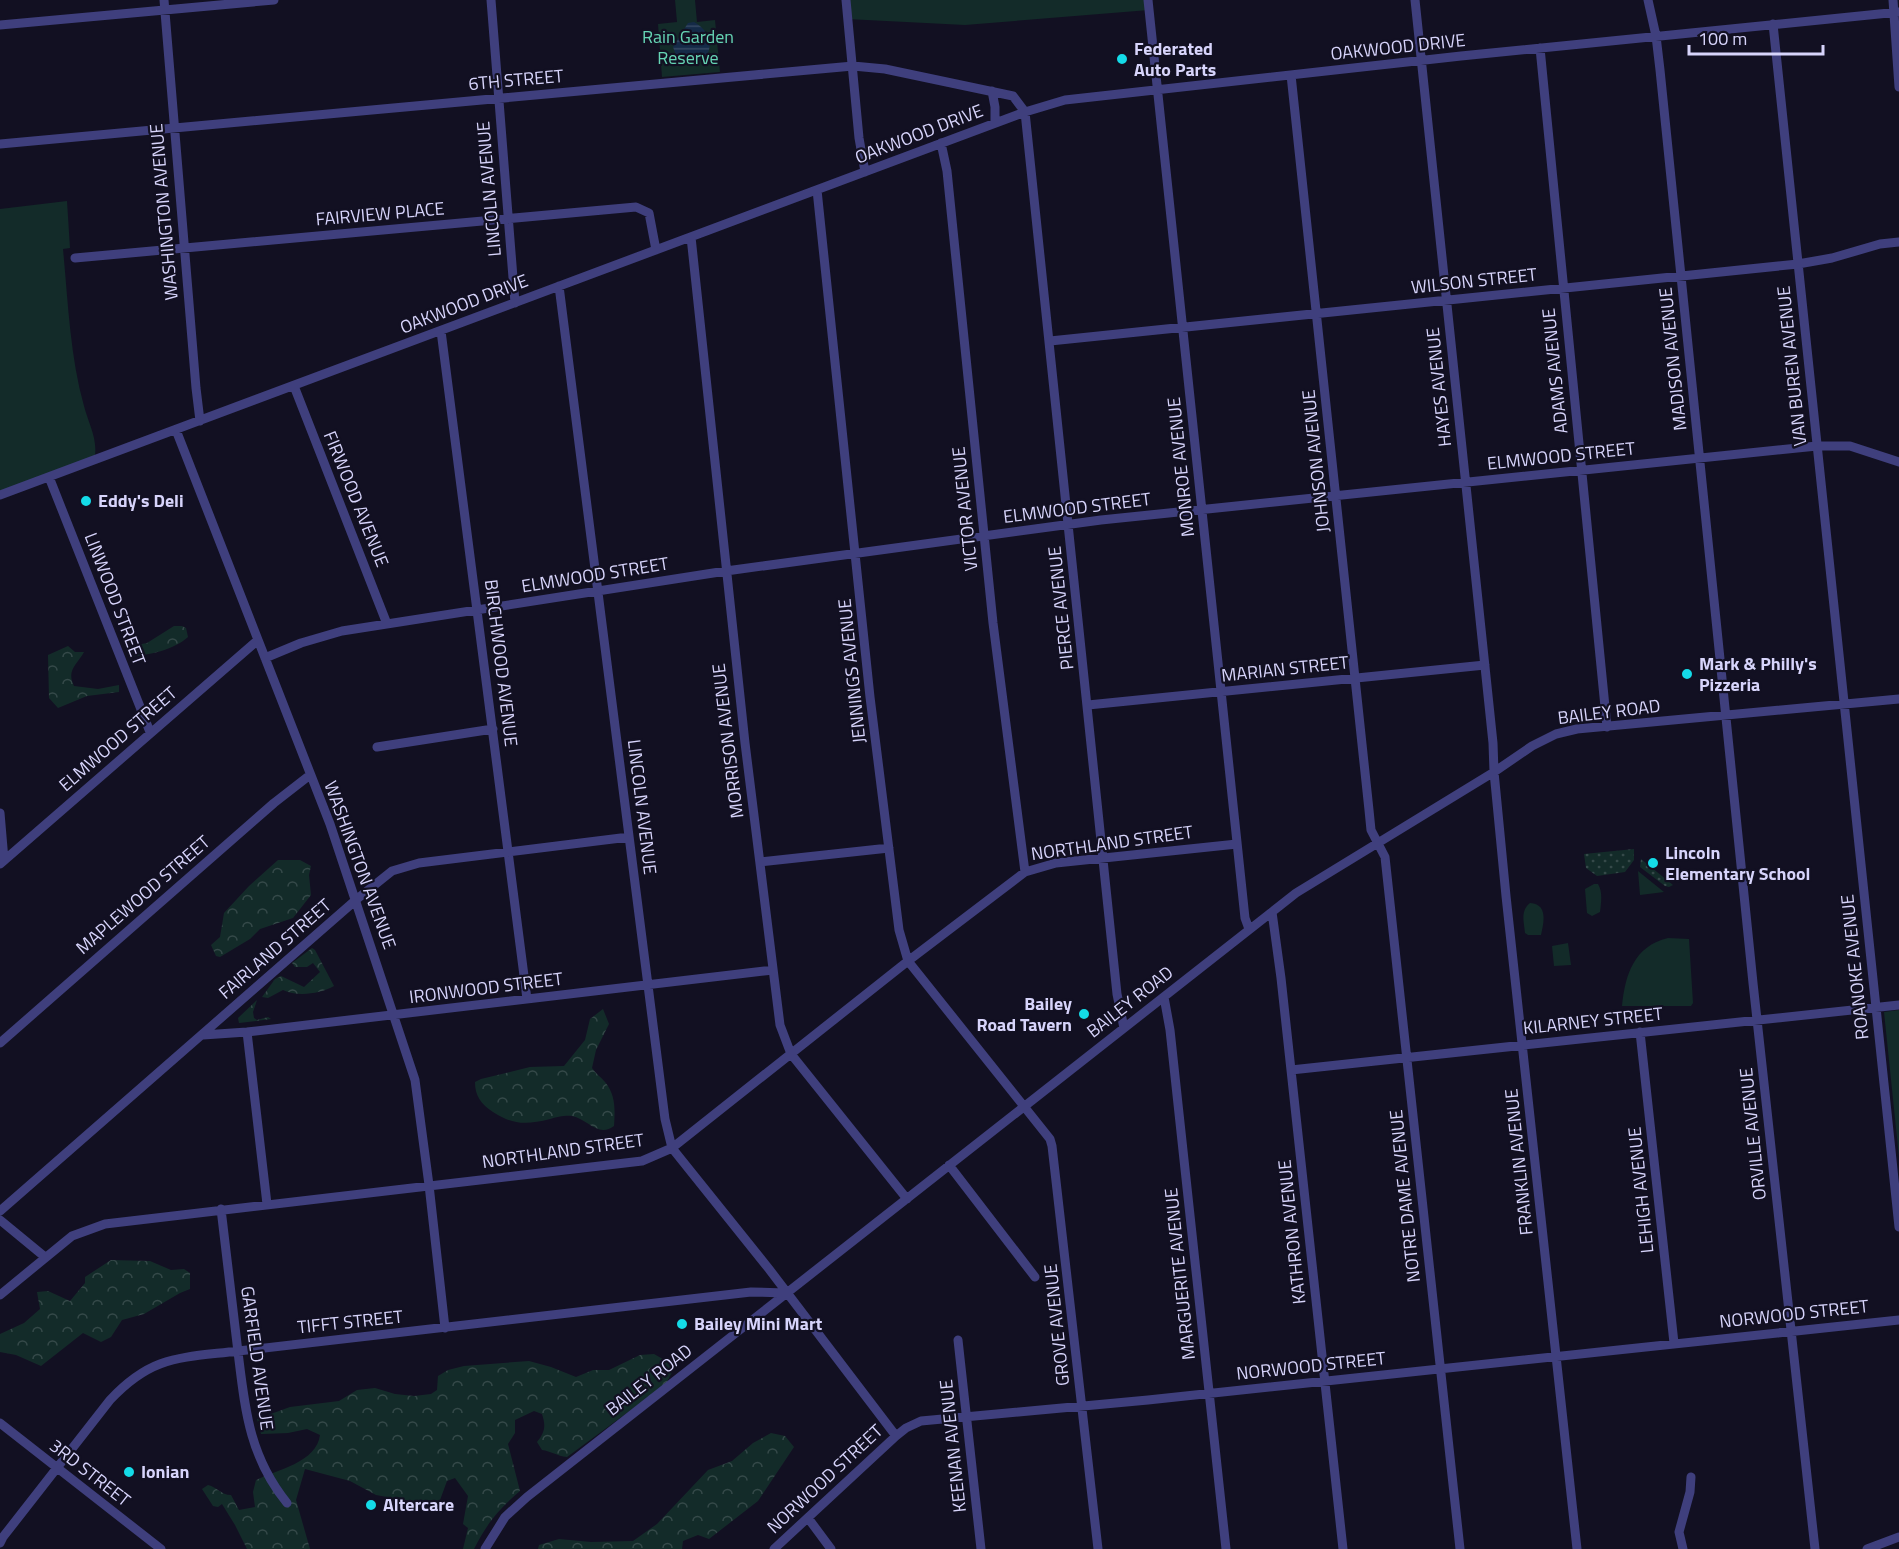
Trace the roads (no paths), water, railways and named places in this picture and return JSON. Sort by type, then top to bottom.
[{"type":"street","points":[[0,25],[164,5],[274,0]]},
{"type":"street","name":"LINCOLN AVENUE","points":[[491,0],[515,303]]},
{"type":"street","points":[[846,0],[859,138],[865,172]]},
{"type":"street","name":"MONROE AVENUE","points":[[1148,0],[1245,918],[1250,929]]},
{"type":"street","name":"HAYES AVENUE","points":[[1415,0],[1485,665],[1494,772]]},
{"type":"street","name":"MADISON AVENUE","points":[[1648,0],[1656,36],[1725,716]]},
{"type":"street","points":[[1893,0],[1896,12],[1899,87]]},
{"type":"street","name":"WASHINGTON AVENUE","points":[[164,5],[200,421]]},
{"type":"street","name":"OAKWOOD DRIVE","points":[[0,495],[941,143],[1065,100],[1896,12]]},
{"type":"street","name":"VAN BUREN AVENUE","points":[[1773,24],[1844,705]]},
{"type":"street","name":"ADAMS AVENUE","points":[[1540,48],[1607,727]]},
{"type":"street","name":"6TH STREET","points":[[0,144],[853,66],[885,69],[1012,96],[1025,112]]},
{"type":"street","name":"JOHNSON AVENUE","points":[[1292,75],[1371,830],[1377,842]]},
{"type":"street","points":[[992,91],[995,123]]},
{"type":"street","name":"PIERCE AVENUE","points":[[1025,112],[1070,525],[1117,994],[1124,1028]]},
{"type":"street","name":"VICTOR AVENUE","points":[[941,143],[947,171],[1006,733],[1024,872]]},
{"type":"street","name":"JENNINGS AVENUE","points":[[817,190],[870,697],[899,930],[908,961],[1024,1106]]},
{"type":"street","name":"FAIRVIEW PLACE","points":[[75,258],[636,207],[649,213],[656,250]]},
{"type":"street","name":"MORRISON AVENUE","points":[[691,237],[746,755],[780,1025],[791,1054],[907,1199]]},
{"type":"street","name":"WILSON STREET","points":[[1050,341],[1798,264],[1832,258],[1880,244],[1899,242]]},
{"type":"street","name":"LINCOLN AVENUE","points":[[559,286],[664,1119],[672,1148],[896,1436]]},
{"type":"street","name":"BIRCHWOOD AVENUE","points":[[441,331],[527,999]]},
{"type":"street","name":"FIRWOOD AVENUE","points":[[294,386],[387,624]]},
{"type":"street","name":"WASHINGTON AVENUE","points":[[176,430],[357,899],[418,1094],[445,1328]]},
{"type":"street","name":"ELMWOOD STREET","points":[[265,658],[328,634],[726,571],[985,535],[1466,481],[1817,446],[1850,446],[1899,462]]},
{"type":"street","name":"LINWOOD STREET","points":[[49,477],[150,732]]},
{"type":"street","name":"ELMWOOD STREET","points":[[2,862],[258,640]]},
{"type":"street","name":"MARIAN STREET","points":[[1088,705],[1485,665]]},
{"type":"street","name":"BAILEY ROAD","points":[[485,1549],[512,1509],[1296,893],[1494,772],[1518,754],[1556,734],[1899,699]]},
{"type":"street","name":"ROANOKE AVENUE","points":[[1844,705],[1899,1227]]},
{"type":"street","name":"ORVILLE AVENUE","points":[[1725,716],[1815,1549]]},
{"type":"street","points":[[377,747],[493,729]]},
{"type":"street","name":"FRANKLIN AVENUE","points":[[1494,772],[1577,1549]]},
{"type":"street","name":"MAPLEWOOD STREET","points":[[0,1043],[274,803],[310,775]]},
{"type":"street","points":[[0,813],[2,862]]},
{"type":"street","name":"FAIRLAND STREET","points":[[0,1211],[392,871],[406,866],[629,837]]},
{"type":"street","name":"NOTRE DAME AVENUE","points":[[1377,842],[1384,857],[1460,1549]]},
{"type":"street","name":"NORTHLAND STREET","points":[[0,1295],[72,1236],[105,1224],[642,1161],[672,1148],[1024,872],[1056,863],[1237,844]]},
{"type":"street","points":[[760,862],[889,848]]},
{"type":"street","name":"KATHRON AVENUE","points":[[1272,912],[1343,1549]]},
{"type":"street","name":"IRONWOOD STREET","points":[[203,1035],[248,1032],[773,970]]},
{"type":"street","name":"MARGUERITE AVENUE","points":[[1164,997],[1170,1030],[1226,1549]]},
{"type":"street","name":"KILARNEY STREET","points":[[1291,1070],[1899,1005]]},
{"type":"street","points":[[248,1032],[267,1204]]},
{"type":"street","name":"LEHIGH AVENUE","points":[[1640,1032],[1674,1343]]},
{"type":"street","name":"GROVE AVENUE","points":[[1024,1106],[1050,1139],[1055,1159],[1098,1549]]},
{"type":"street","points":[[949,1165],[1035,1276]]},
{"type":"street","name":"GARFIELD AVENUE","points":[[221,1209],[245,1409],[251,1436],[259,1459],[287,1503]]},
{"type":"street","points":[[0,1220],[45,1257]]},
{"type":"street","name":"TIFFT STREET","points":[[0,1543],[23,1510],[124,1385],[140,1373],[167,1361],[752,1292],[786,1293]]},
{"type":"street","name":"NORWOOD STREET","points":[[774,1549],[896,1436],[921,1421],[1899,1320]]},
{"type":"street","name":"KEENAN AVENUE","points":[[958,1340],[981,1549]]},
{"type":"street","name":"3RD STREET","points":[[0,1423],[161,1549]]},
{"type":"street","points":[[1683,1549],[1679,1532],[1690,1492],[1691,1477]]},
{"type":"street","points":[[808,1518],[831,1549]]},
{"type":"street","points":[[1867,1549],[1899,1537]]},
{"type":"water","points":[[694,22],[703,29],[710,43],[705,58],[687,62],[677,58],[673,47],[688,23]]},
{"type":"place","name":"Federated Auto Parts","points":[[1122,59]]},
{"type":"place","name":"Eddy's Deli","points":[[86,501]]},
{"type":"place","name":"Mark & Philly's Pizzeria","points":[[1687,674]]},
{"type":"place","name":"Lincoln Elementary School","points":[[1653,863]]},
{"type":"place","name":"Bailey Road Tavern","points":[[1084,1014]]},
{"type":"place","name":"Bailey Mini Mart","points":[[682,1324]]},
{"type":"place","name":"Ionian","points":[[129,1472]]},
{"type":"place","name":"Altercare","points":[[371,1505]]},
{"type":"park label","name":"Rain Garden Reserve","points":[[688,47]]}]
